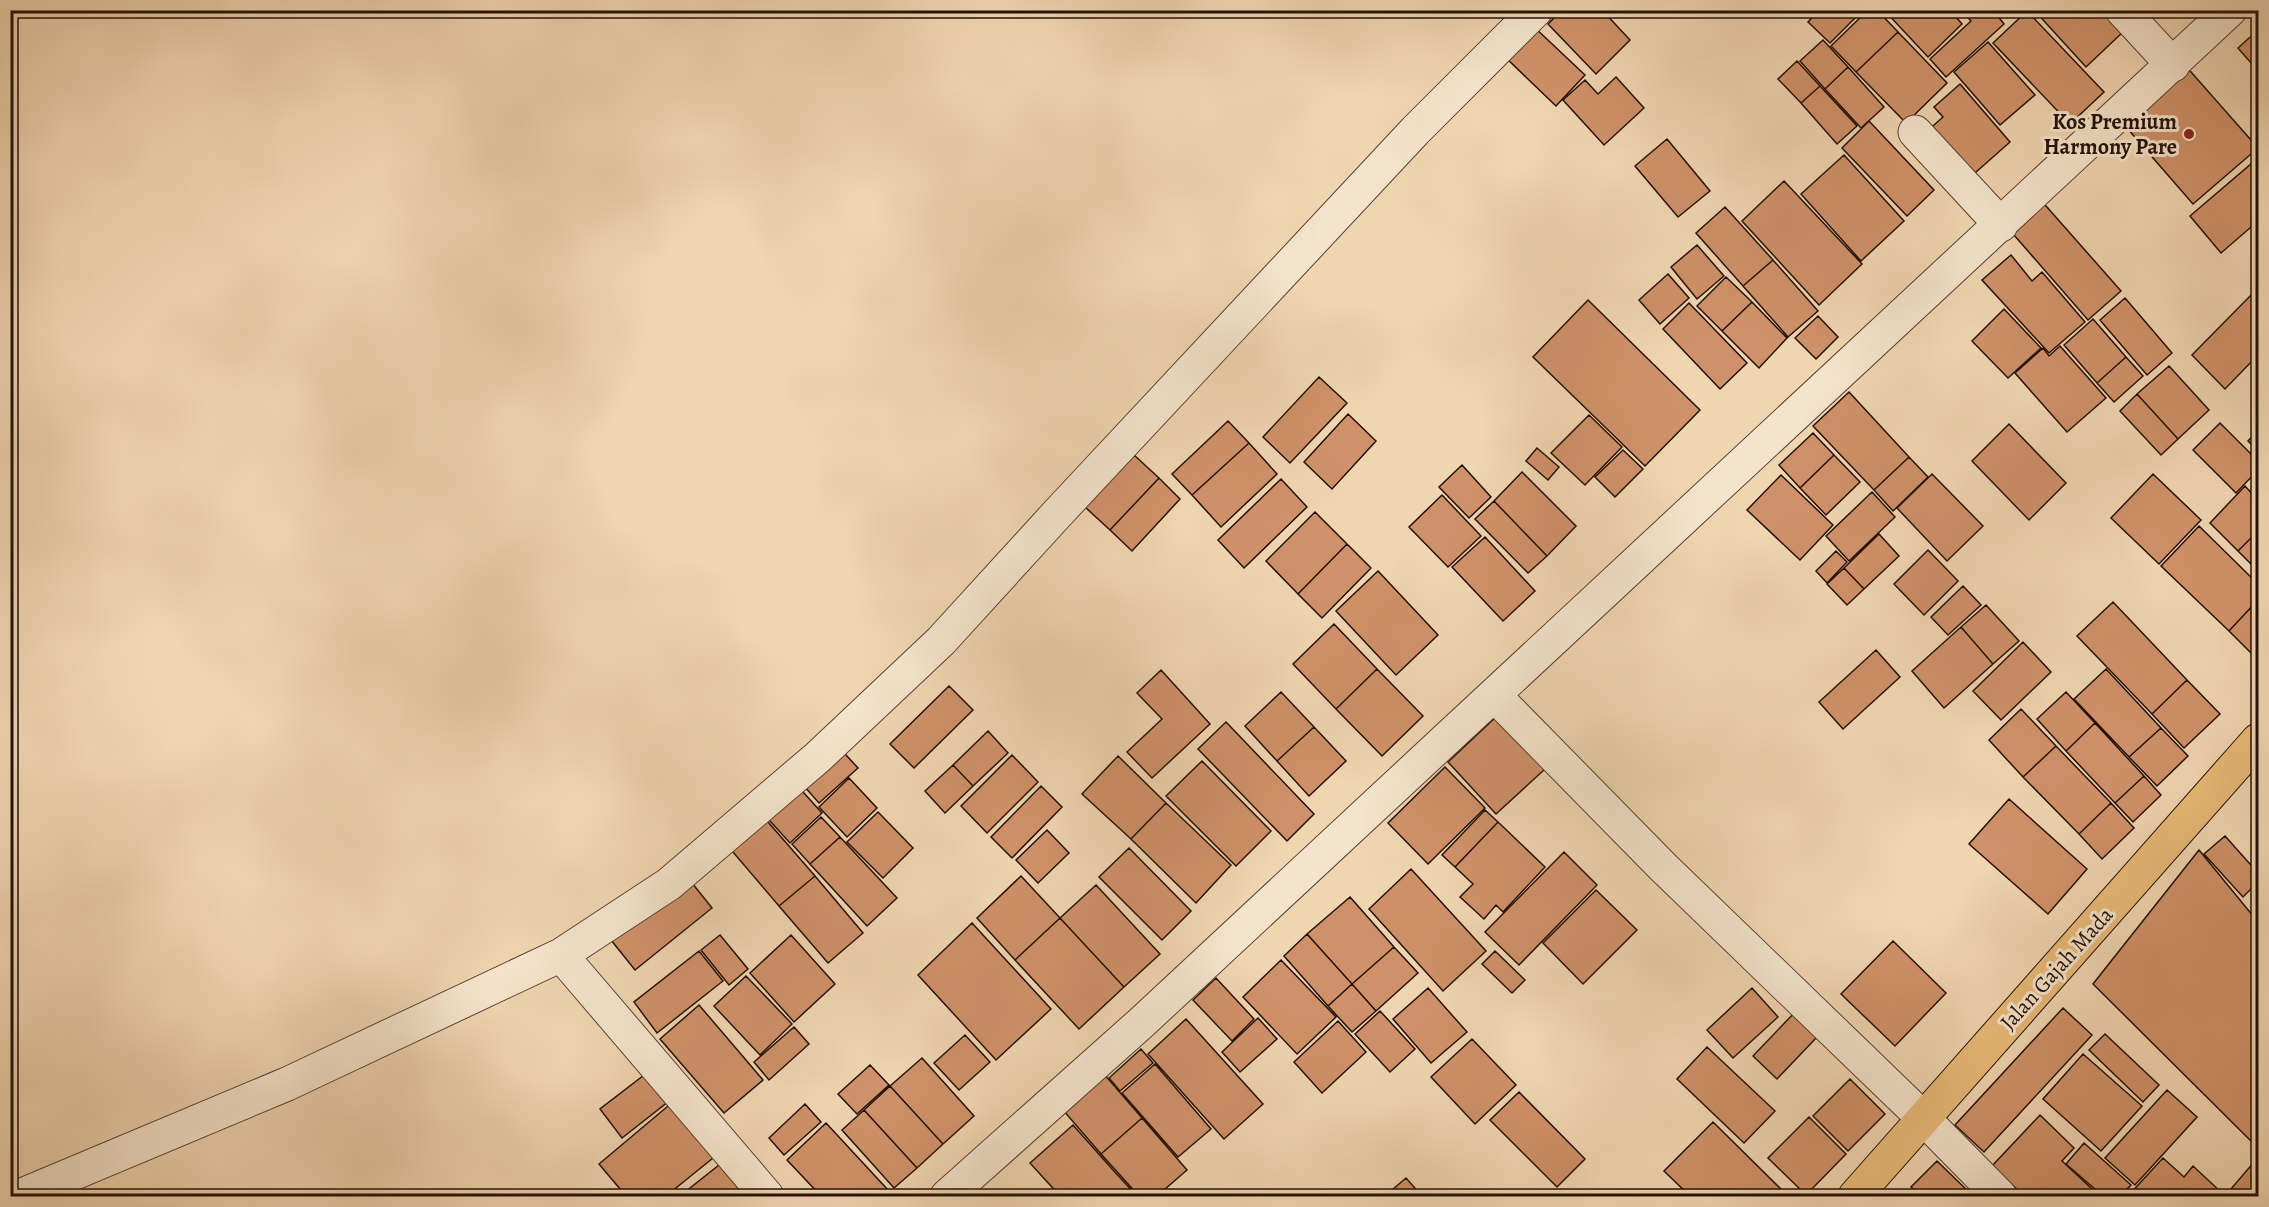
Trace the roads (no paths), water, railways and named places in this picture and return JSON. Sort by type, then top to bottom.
[{"type":"main road","name":"Jalan Gajah Mada","points":[[1855,1197],[2259,740]]},
{"type":"street","points":[[20,1197],[287,1084],[561,955],[669,884],[818,757],[942,640],[1415,131],[1536,10]]},
{"type":"street","points":[[2122,10],[2173,64]]},
{"type":"street","points":[[947,1197],[1149,1016],[2230,10]]},
{"type":"street","points":[[1915,132],[2001,225]]},
{"type":"street","points":[[1494,696],[1663,867],[1923,1118],[2001,1197]]},
{"type":"street","points":[[561,955],[767,1197]]},
{"type":"place","name":"Kos Premium Harmony Pare","points":[[2189,134]]}]
